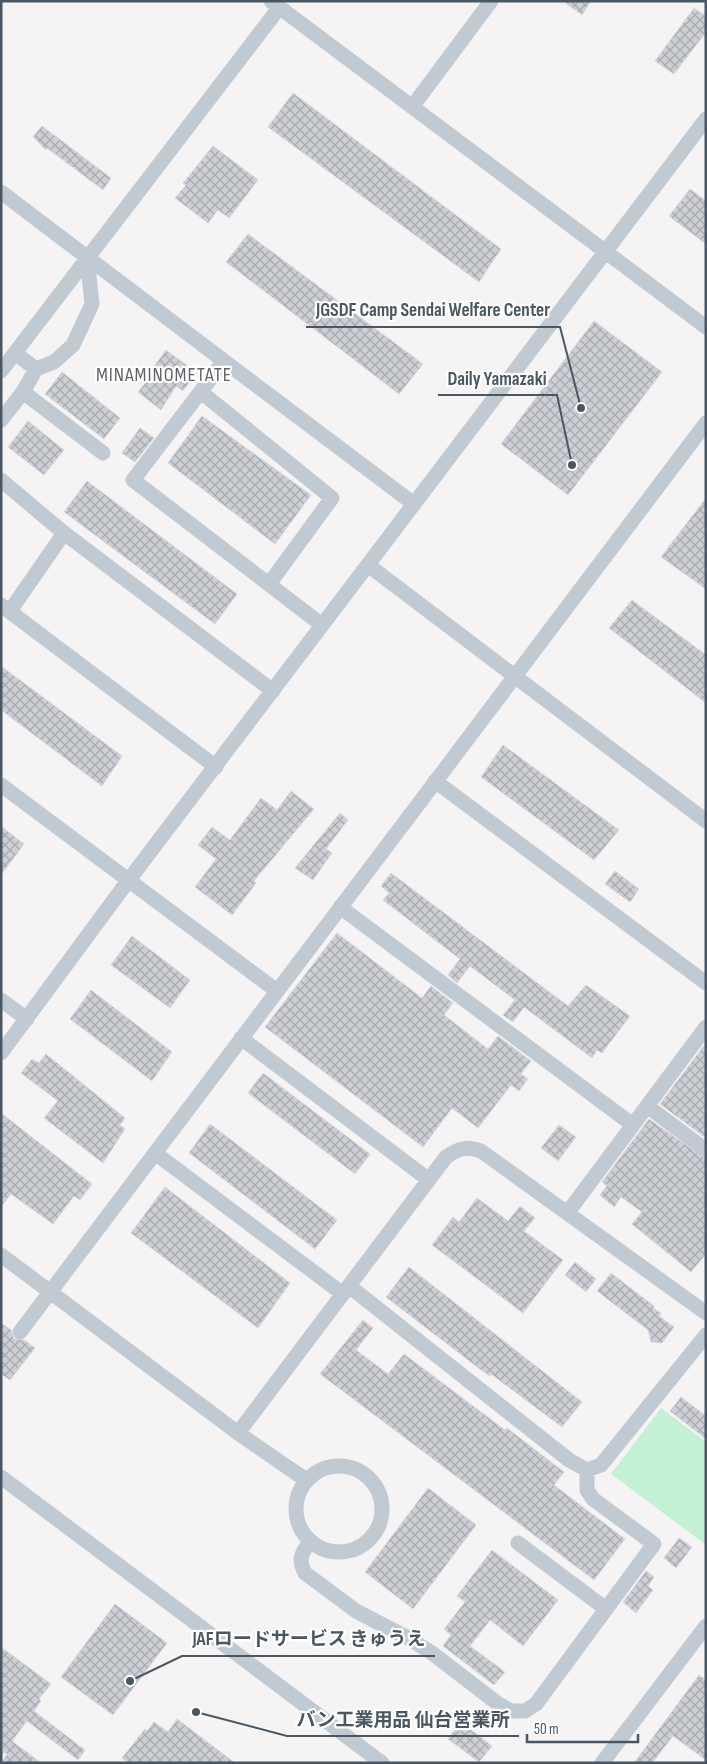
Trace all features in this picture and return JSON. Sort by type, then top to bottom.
[{"type":"street","points":[[412,107],[491,1]]},
{"type":"street","points":[[1,371],[275,4],[706,327]]},
{"type":"street","points":[[1,1053],[128,881],[706,119]]},
{"type":"street","points":[[1,192],[414,504]]},
{"type":"street","points":[[1,420],[23,392],[36,369],[54,362],[73,344],[92,304],[87,257]]},
{"type":"street","points":[[15,353],[36,369]]},
{"type":"street","points":[[224,362],[133,480],[322,625]]},
{"type":"street","points":[[23,392],[103,453]]},
{"type":"street","points":[[201,392],[332,498],[269,584]]},
{"type":"street","points":[[20,1332],[706,423]]},
{"type":"street","points":[[1,480],[64,533],[273,690]]},
{"type":"street","points":[[64,533],[6,608],[216,767]]},
{"type":"street","points":[[368,564],[706,821]]},
{"type":"street","points":[[436,781],[706,983]]},
{"type":"street","points":[[1,785],[277,991]]},
{"type":"street","points":[[340,907],[633,1125]]},
{"type":"street","points":[[1,1000],[27,1019]]},
{"type":"street","points":[[568,1212],[706,1027]]},
{"type":"street","points":[[241,1038],[429,1180]]},
{"type":"street","points":[[647,1106],[706,1150]]},
{"type":"street","points":[[238,1433],[446,1157],[457,1149],[468,1146],[481,1151],[568,1212],[706,1313]]},
{"type":"street","points":[[154,1153],[346,1290],[569,1460],[587,1470],[601,1465],[706,1335]]},
{"type":"street","points":[[1,1255],[238,1433],[306,1480]]},
{"type":"street","points":[[331,1466],[346,1466],[359,1471],[371,1480],[379,1492],[382,1506],[380,1521],[374,1534],[364,1544],[351,1551],[337,1552],[323,1549],[310,1542],[302,1531],[297,1518],[296,1505],[299,1492],[306,1480],[317,1471],[331,1466]]},
{"type":"street","points":[[310,1542],[300,1557],[300,1564],[305,1573],[356,1611],[408,1638],[496,1703],[511,1711],[525,1711],[536,1704],[654,1544],[593,1499],[587,1490],[587,1470]]},
{"type":"street","points":[[1,1478],[382,1763]]},
{"type":"street","points":[[518,1543],[606,1609]]},
{"type":"street","points":[[602,1763],[706,1626]]},
{"type":"green space","points":[[661,1408],[706,1442],[706,1545],[611,1474]]},
{"type":"building","points":[[563,1],[591,1],[582,15]]},
{"type":"building","points":[[694,8],[706,16],[706,32],[674,74],[655,61]]},
{"type":"building","points":[[293,93],[501,249],[479,282],[268,127]]},
{"type":"building","points":[[42,126],[111,178],[103,190],[47,148],[46,150],[33,137]]},
{"type":"building","points":[[213,146],[258,180],[229,218],[218,210],[208,223],[175,198],[186,185],[183,183]]},
{"type":"building","points":[[690,189],[706,201],[706,244],[669,216]]},
{"type":"building","points":[[248,234],[423,364],[399,394],[226,262]]},
{"type":"building","points":[[594,321],[662,372],[568,495],[501,444]]},
{"type":"building","points":[[166,350],[197,373],[183,391],[176,386],[161,410],[138,392],[156,370],[153,368]]},
{"type":"building","points":[[62,372],[120,418],[104,439],[45,394]]},
{"type":"building","points":[[202,416],[311,495],[275,544],[168,463]]},
{"type":"building","points":[[28,421],[64,450],[44,475],[8,447]]},
{"type":"building","points":[[140,428],[154,438],[135,462],[122,453]]},
{"type":"building","points":[[87,481],[237,594],[215,624],[64,512]]},
{"type":"building","points":[[706,498],[706,589],[661,557]]},
{"type":"building","points":[[632,600],[706,655],[706,703],[609,628]]},
{"type":"building","points":[[1,666],[122,756],[102,786],[1,710]]},
{"type":"building","points":[[503,745],[619,830],[594,860],[481,777]]},
{"type":"building","points":[[291,791],[314,809],[254,881],[256,883],[232,915],[195,887],[216,859],[198,845],[212,827],[230,840],[261,798],[277,810]]},
{"type":"building","points":[[340,813],[348,820],[326,849],[332,853],[313,880],[295,868]]},
{"type":"building","points":[[1,826],[24,844],[1,875]]},
{"type":"building","points":[[615,871],[639,889],[630,902],[605,884]]},
{"type":"building","points":[[391,873],[568,1006],[586,985],[630,1016],[602,1053],[597,1050],[592,1058],[524,1007],[513,1022],[503,1015],[515,1000],[470,966],[457,983],[448,975],[460,959],[383,900],[389,893],[381,886]]},
{"type":"building","points":[[337,933],[422,998],[431,986],[453,1003],[444,1015],[488,1049],[498,1036],[531,1061],[521,1074],[528,1079],[519,1091],[511,1085],[478,1128],[452,1108],[423,1147],[265,1027]]},
{"type":"building","points":[[132,936],[190,980],[170,1008],[111,965]]},
{"type":"building","points":[[91,990],[172,1052],[152,1081],[70,1019]]},
{"type":"building","points":[[706,1043],[706,1138],[660,1104]]},
{"type":"building","points":[[46,1054],[125,1118],[120,1125],[125,1129],[103,1163],[44,1118],[58,1101],[21,1073],[32,1059],[39,1063]]},
{"type":"building","points":[[263,1073],[370,1154],[355,1174],[248,1093]]},
{"type":"building","points":[[1,1113],[92,1184],[80,1200],[74,1196],[53,1224],[11,1194],[1,1207]]},
{"type":"building","points":[[649,1119],[706,1159],[706,1254],[691,1272],[632,1224],[642,1212],[621,1197],[614,1207],[600,1195],[607,1186],[602,1182]]},
{"type":"building","points":[[210,1124],[337,1220],[315,1249],[189,1153]]},
{"type":"building","points":[[559,1125],[576,1137],[558,1161],[541,1148]]},
{"type":"building","points":[[165,1187],[290,1283],[258,1328],[131,1233]]},
{"type":"building","points":[[477,1198],[508,1221],[520,1206],[535,1218],[524,1231],[563,1260],[523,1313],[432,1245],[453,1217],[459,1222]]},
{"type":"building","points":[[575,1262],[596,1279],[586,1292],[565,1275]]},
{"type":"building","points":[[409,1267],[582,1402],[562,1427],[491,1374],[490,1376],[481,1370],[386,1297]]},
{"type":"building","points":[[611,1273],[654,1306],[653,1308],[661,1313],[659,1316],[674,1327],[662,1343],[651,1342],[648,1330],[597,1291]]},
{"type":"building","points":[[363,1320],[373,1328],[356,1350],[388,1374],[404,1354],[505,1430],[507,1428],[564,1472],[554,1485],[625,1539],[594,1580],[320,1374]]},
{"type":"building","points":[[1,1323],[11,1330],[14,1339],[24,1340],[35,1348],[10,1380],[1,1374]]},
{"type":"building","points":[[681,1397],[706,1416],[706,1439],[670,1411]]},
{"type":"building","points":[[428,1488],[476,1525],[413,1609],[365,1572]]},
{"type":"building","points":[[679,1538],[692,1547],[676,1568],[664,1558]]},
{"type":"building","points":[[492,1550],[558,1600],[523,1646],[490,1620],[470,1646],[505,1672],[494,1685],[443,1646],[451,1635],[444,1629],[465,1602],[457,1596]]},
{"type":"building","points":[[646,1571],[654,1577],[648,1586],[653,1590],[636,1613],[623,1602]]},
{"type":"building","points":[[115,1604],[167,1643],[113,1715],[61,1677]]},
{"type":"building","points":[[1,1647],[51,1684],[39,1699],[41,1701],[34,1711],[85,1750],[78,1760],[27,1721],[12,1741],[41,1763],[1,1763],[7,1754],[4,1752],[1,1756]]},
{"type":"building","points":[[699,1675],[706,1680],[706,1760],[673,1736],[652,1763],[634,1763]]},
{"type":"building","points":[[177,1719],[235,1763],[128,1763],[122,1758],[145,1729],[147,1731],[154,1722],[168,1732]]},
{"type":"building","points":[[461,1722],[492,1746],[479,1762],[448,1739]]},
{"type":"place","name":"JGSDF Camp Sendai Welfare Center","points":[[581,408]]},
{"type":"place","name":"Daily Yamazaki","points":[[572,465]]},
{"type":"place","name":"JAFロードサービス きゅうえ","points":[[130,1681]]},
{"type":"place","name":"バン工業用品 仙台営業所","points":[[196,1712]]},
{"type":"district","name":"MINAMINOMETATE","points":[[164,374]]}]
